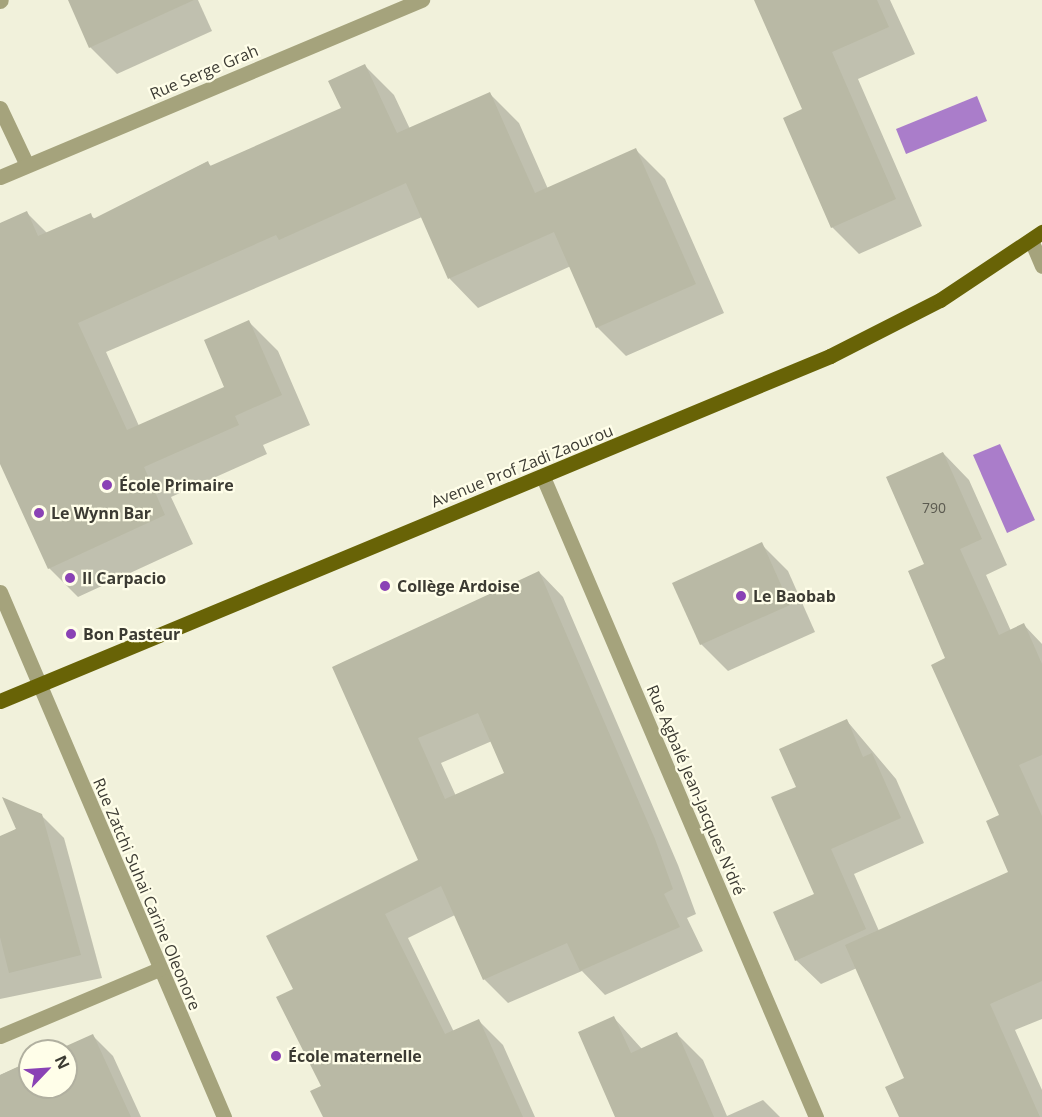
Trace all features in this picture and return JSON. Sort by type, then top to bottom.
[{"type":"main road","name":"Avenue Prof Zadi Zaourou","points":[[0,701],[830,356],[940,300],[1037,236]]},
{"type":"street","name":"Rue Serge Grah","points":[[0,177],[422,0]]},
{"type":"street","points":[[0,108],[27,165]]},
{"type":"street","points":[[1037,236],[1042,266]]},
{"type":"street","name":"Rue Agbalé Jean-Jacques N'dré","points":[[543,477],[816,1117]]},
{"type":"street","name":"Rue Zatchi Suhai Carine Oleonore","points":[[0,592],[224,1117]]},
{"type":"street","points":[[0,1036],[159,969]]},
{"type":"shaded area","points":[[977,96],[987,121],[906,154],[896,129]]},
{"type":"shaded area","points":[[1000,444],[1035,520],[1007,533],[973,455]]},
{"type":"building","points":[[68,0],[194,0],[89,48]]},
{"type":"building","points":[[754,0],[877,0],[889,27],[832,52],[896,199],[831,228],[783,118],[802,109]]},
{"type":"building","points":[[365,64],[397,133],[490,92],[535,193],[636,148],[696,284],[596,328],[554,232],[448,279],[406,183],[279,240],[276,235],[78,323],[127,430],[224,387],[204,340],[249,320],[282,395],[235,416],[239,425],[144,467],[165,515],[48,569],[0,464],[0,223],[27,211],[38,236],[91,213],[93,219],[208,161],[210,166],[341,108],[328,81]]},
{"type":"building","points":[[943,452],[982,539],[960,549],[999,635],[1024,623],[1042,664],[1042,755],[1019,765],[1042,816],[1042,981],[990,1004],[1040,1117],[899,1117],[885,1087],[904,1078],[845,945],[1008,872],[986,821],[999,815],[931,665],[945,658],[908,571],[924,564],[886,477]]},
{"type":"building","points":[[762,542],[790,605],[700,645],[672,583]]},
{"type":"building","points":[[539,571],[655,839],[673,889],[664,894],[680,927],[580,971],[567,943],[483,980],[441,886],[385,914],[445,1034],[479,1019],[523,1117],[323,1117],[310,1091],[321,1086],[276,997],[293,989],[266,936],[418,860],[332,667]],"holes":[[[478,713],[504,773],[445,799],[418,738]]]},
{"type":"building","points":[[847,719],[863,757],[872,753],[901,818],[831,849],[866,929],[795,961],[773,912],[814,894],[771,797],[796,787],[779,749]]},
{"type":"building","points":[[2,797],[42,814],[81,955],[9,973],[0,937],[0,836],[16,829]]},
{"type":"building","points":[[614,1016],[631,1053],[677,1032],[714,1117],[615,1117],[578,1032]]},
{"type":"building","points":[[93,1034],[131,1117],[0,1117],[0,1075],[18,1067],[18,1099],[78,1099],[78,1041]]},
{"type":"place","name":"École Primaire","points":[[107,485]]},
{"type":"place","name":"Le Wynn Bar","points":[[39,513]]},
{"type":"place","name":"Il Carpacio","points":[[70,578]]},
{"type":"place","name":"Collège Ardoise","points":[[385,586]]},
{"type":"place","name":"Le Baobab","points":[[741,596]]},
{"type":"place","name":"Bon Pasteur","points":[[71,634]]},
{"type":"place","name":"École maternelle","points":[[276,1056]]}]
